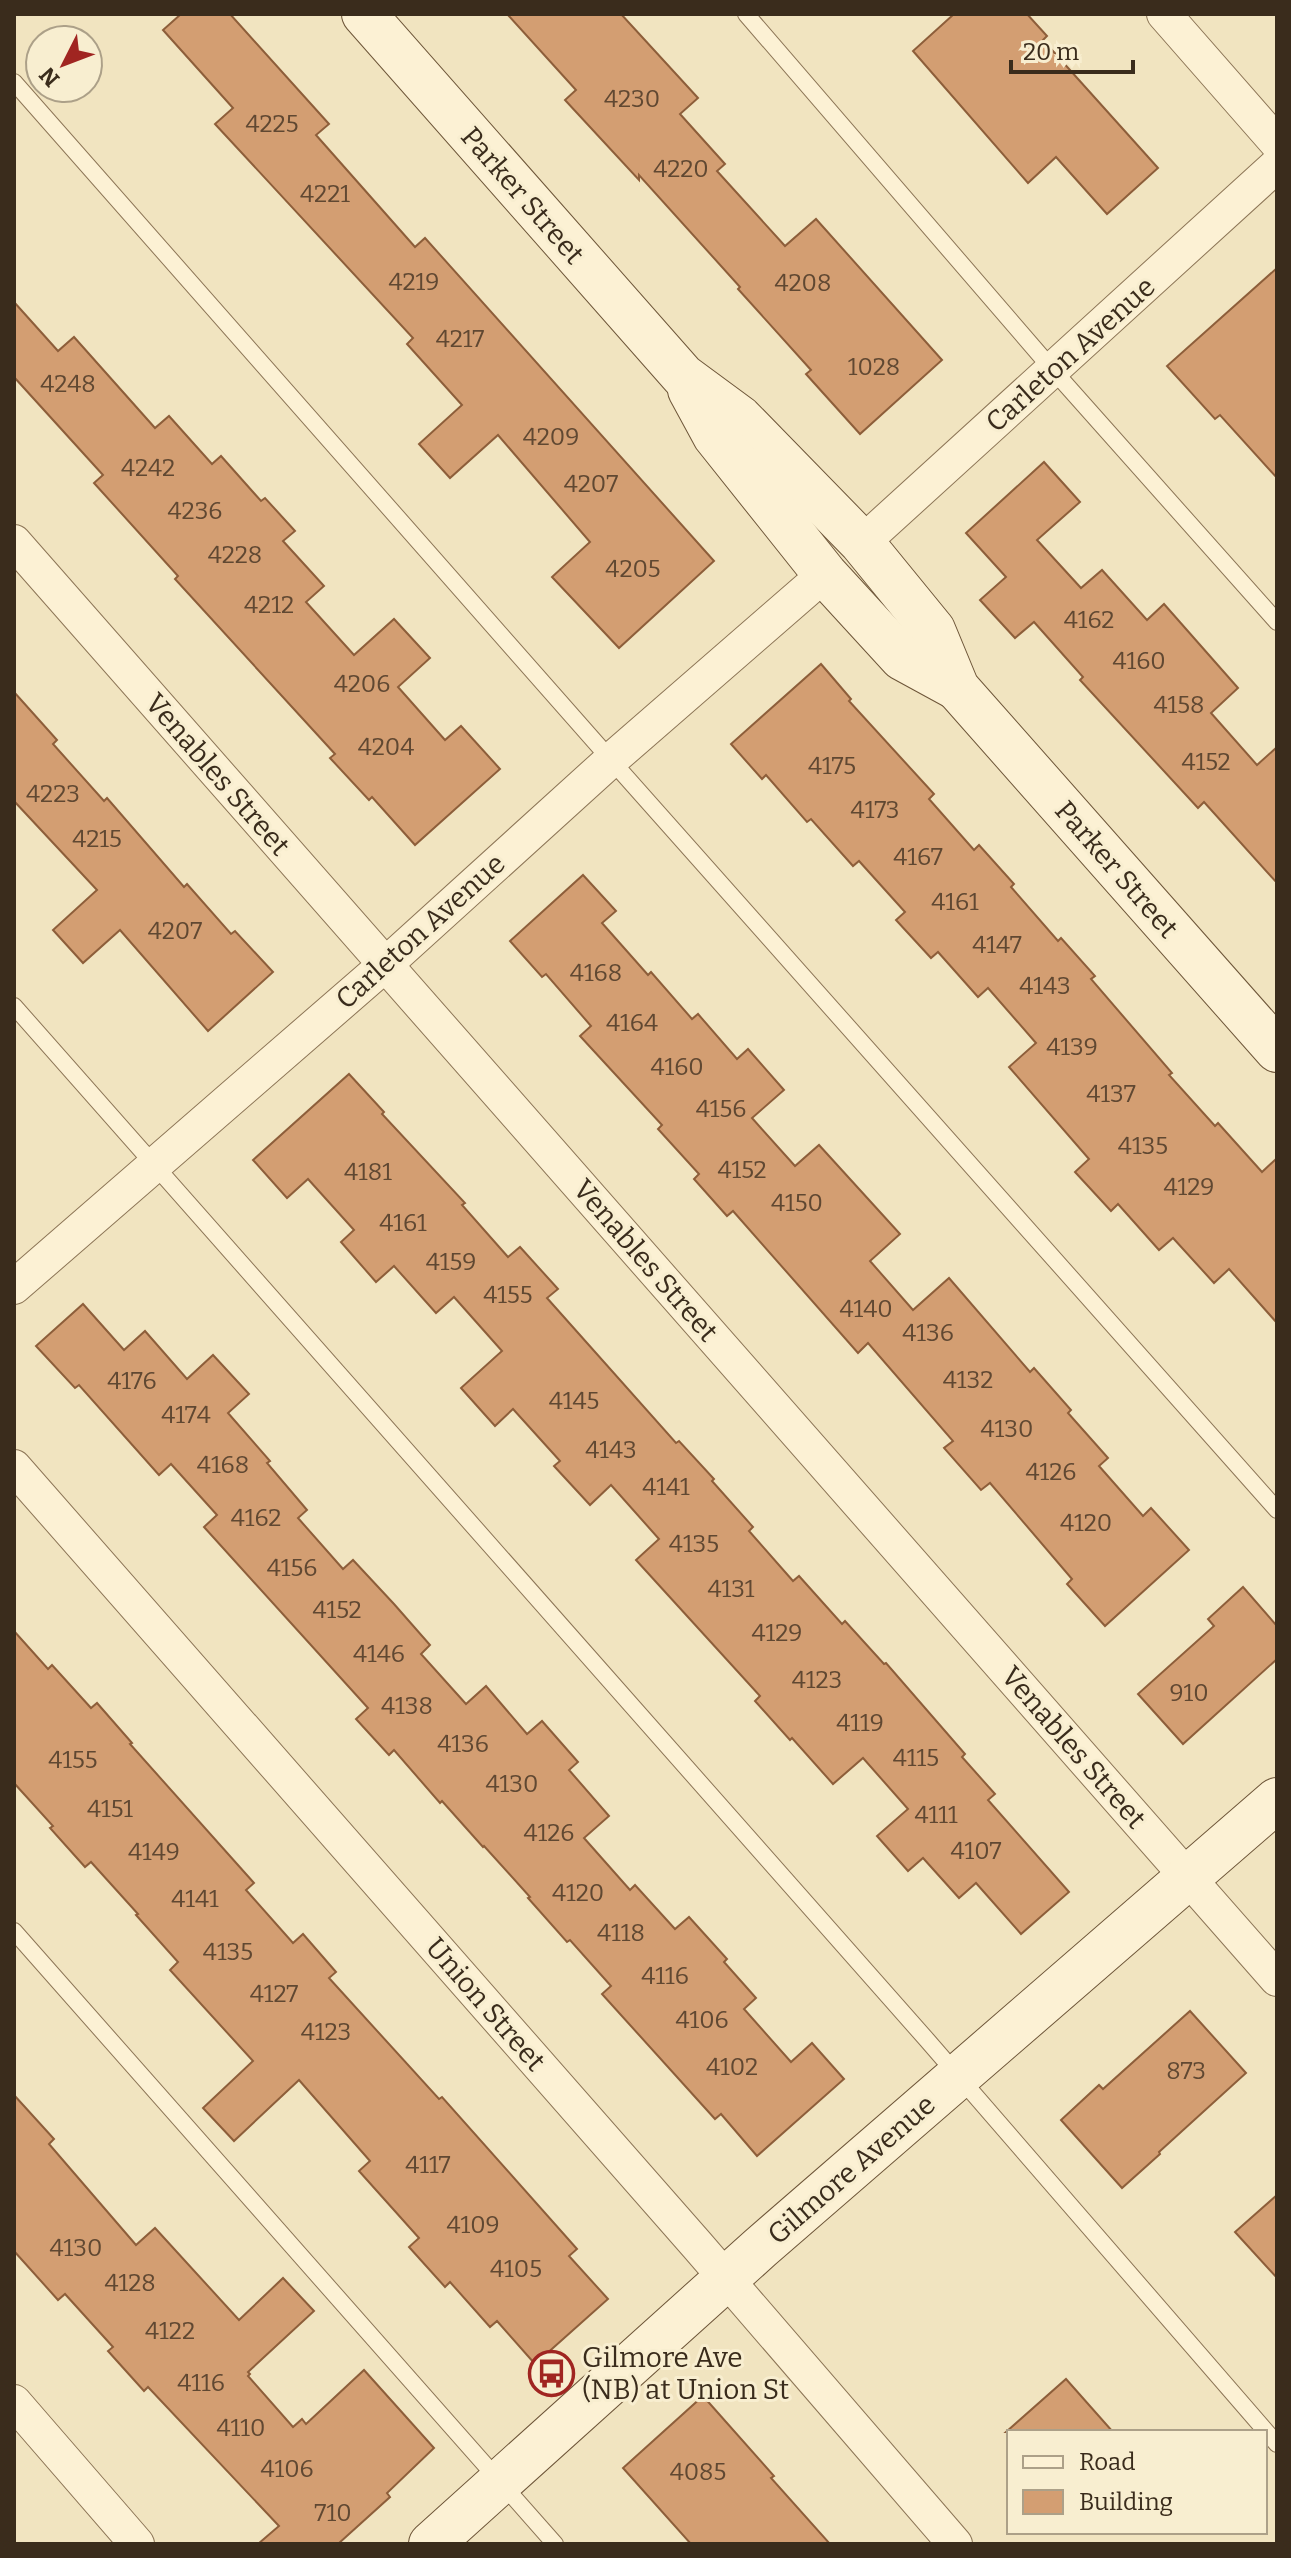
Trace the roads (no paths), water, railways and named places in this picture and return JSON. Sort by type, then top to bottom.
[{"type":"street","name":"Parker Street","points":[[364,14],[683,376],[740,418],[862,543],[933,630],[957,688],[1277,1050]]},
{"type":"street","points":[[1164,14],[1277,143]]},
{"type":"street","name":"Carleton Avenue","points":[[862,543],[1277,165]]},
{"type":"street","name":"Parker Street","points":[[683,376],[715,436],[825,574],[902,658],[957,688]]},
{"type":"street","name":"Venables Street","points":[[14,542],[1277,1979]]},
{"type":"street","name":"Carleton Avenue","points":[[14,1287],[386,964],[611,760],[825,574]]},
{"type":"street","name":"Union Street","points":[[14,1467],[726,2278],[955,2544]]},
{"type":"street","name":"Gilmore Avenue","points":[[431,2544],[726,2278],[1277,1800]]},
{"type":"street","points":[[14,2402],[137,2544]]},
{"type":"lane","points":[[746,14],[1052,369],[1277,622]]},
{"type":"lane","points":[[14,82],[1277,1510]]},
{"type":"lane","points":[[14,1006],[958,2076],[1265,2430]]},
{"type":"lane","points":[[14,1931],[555,2544]]},
{"type":"place","name":"Gilmore Ave (NB) at Union St","points":[[551,2373]]}]
